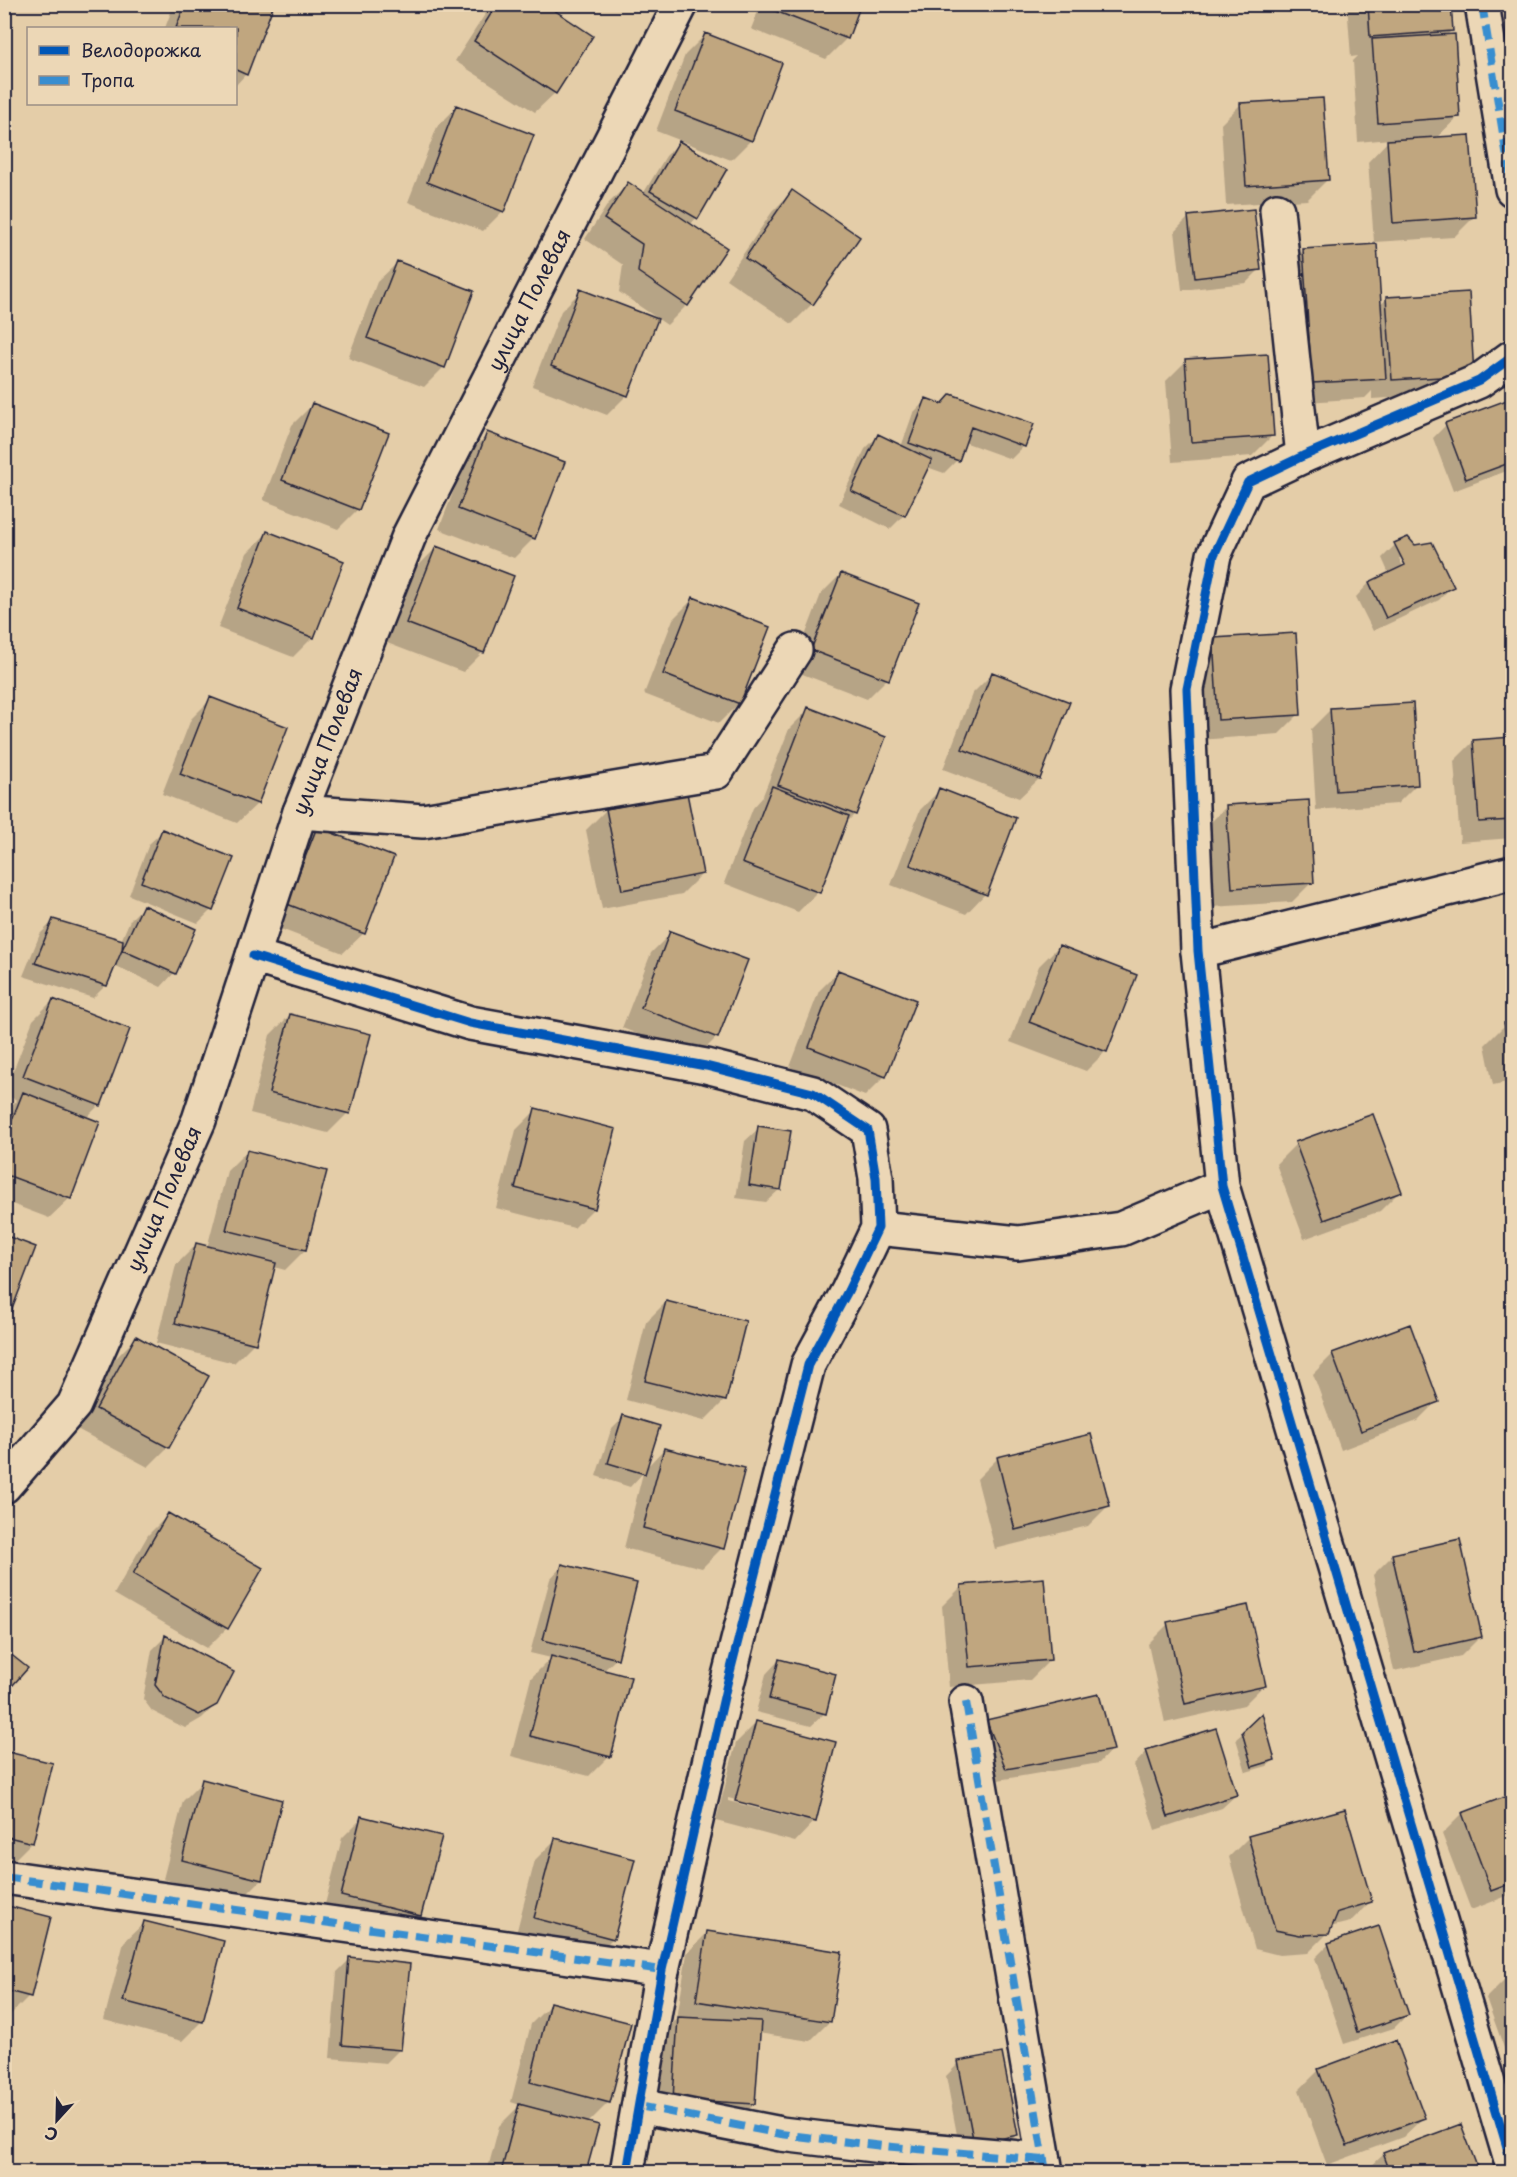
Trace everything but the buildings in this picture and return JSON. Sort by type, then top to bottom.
[{"type":"street","name":"улица Полевая","points":[[4,1486],[74,1405],[199,1120],[300,812],[409,536],[681,4]]},
{"type":"street","points":[[1482,4],[1512,189]]},
{"type":"street","points":[[1277,210],[1304,456]]},
{"type":"street","points":[[1512,357],[1479,381],[1248,482],[1214,555],[1187,689],[1198,951],[1222,1186],[1512,2164]]},
{"type":"street","points":[[300,812],[423,821],[716,772],[795,650]]},
{"type":"street","points":[[1198,951],[1512,873]]},
{"type":"street","points":[[253,956],[470,1023],[706,1066],[813,1093],[868,1130],[876,1178],[878,1228],[848,1291],[808,1365],[727,1684],[662,1970],[627,2172]]},
{"type":"street","points":[[878,1228],[1018,1243],[1121,1229],[1222,1186]]},
{"type":"street","points":[[639,2106],[782,2134],[1044,2166],[966,1702]]},
{"type":"street","points":[[4,1877],[662,1970]]},
{"type":"marked path","points":[[1482,4],[1512,189]]},
{"type":"marked path","points":[[966,1702],[1046,2172]]},
{"type":"marked path","points":[[4,1877],[662,1970]]},
{"type":"marked path","points":[[639,2106],[781,2134],[882,2146],[1043,2160]]},
{"type":"cycle path","points":[[1512,357],[1479,381],[1248,482],[1214,555],[1187,689],[1198,951],[1222,1186],[1512,2164]]},
{"type":"cycle path","points":[[253,956],[470,1023],[706,1066],[813,1093],[868,1130],[876,1178],[878,1228],[848,1291],[808,1365],[727,1684],[662,1970],[627,2172]]}]
